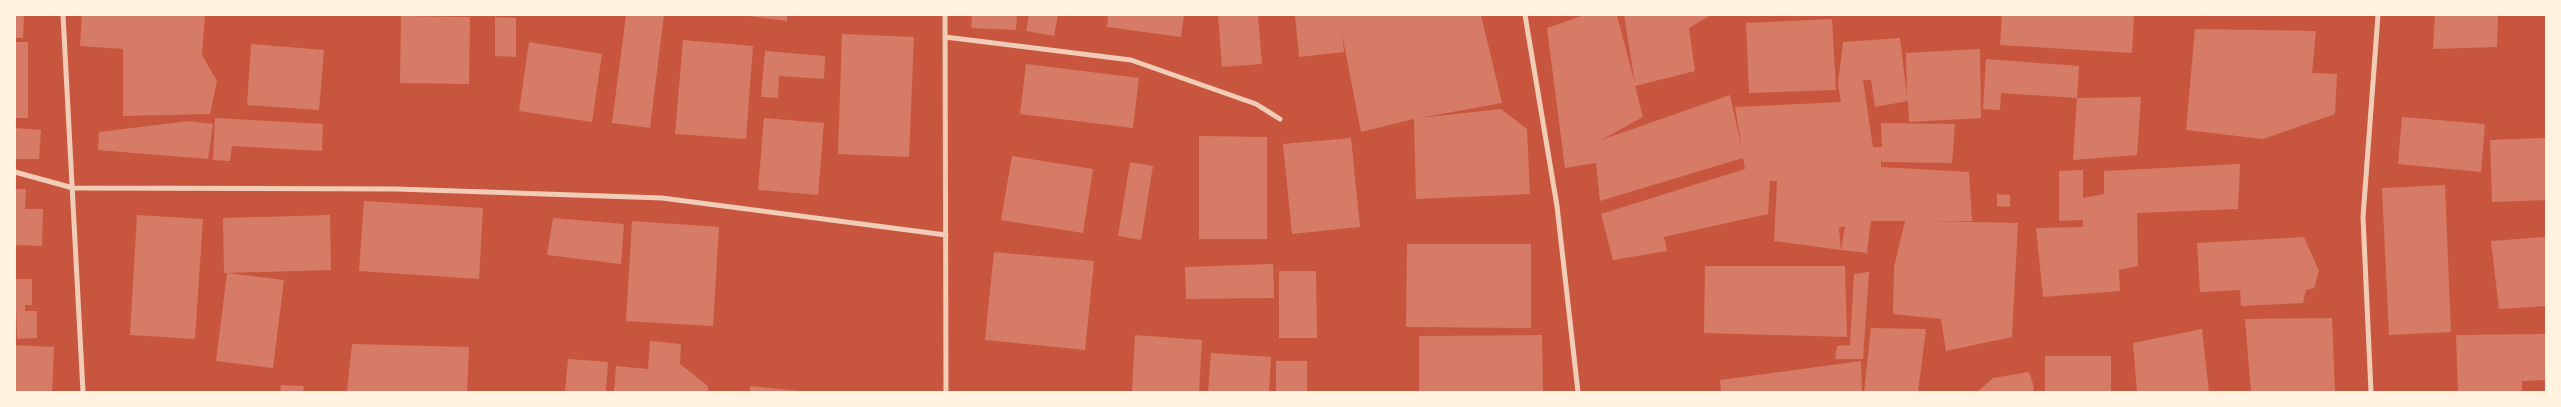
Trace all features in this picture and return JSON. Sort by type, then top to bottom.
[{"type":"street","points":[[63,15],[83,392]]},
{"type":"street","points":[[944,15],[946,392]]},
{"type":"street","points":[[1525,15],[1557,206],[1578,392]]},
{"type":"street","points":[[2371,392],[2363,217],[2378,15]]},
{"type":"street","points":[[945,37],[1131,60],[1256,104],[1280,118]]},
{"type":"street","points":[[15,172],[73,188],[396,189],[662,198],[946,235]]},
{"type":"building","points":[[15,15],[24,15],[23,38],[15,38]]},
{"type":"building","points":[[82,15],[205,15],[202,55],[217,81],[210,114],[123,116],[123,49],[80,46]]},
{"type":"building","points":[[626,15],[664,15],[650,128],[612,123]]},
{"type":"building","points":[[742,15],[787,15],[787,21]]},
{"type":"building","points":[[972,15],[1017,15],[1016,30],[971,28]]},
{"type":"building","points":[[1029,15],[1058,15],[1054,36],[1026,31]]},
{"type":"building","points":[[1108,15],[1184,15],[1181,37],[1107,27]]},
{"type":"building","points":[[1218,15],[1258,15],[1262,64],[1222,67]]},
{"type":"building","points":[[1295,15],[1481,15],[1502,103],[1419,118],[1501,109],[1527,129],[1530,194],[1416,199],[1414,119],[1361,132],[1342,34],[1344,52],[1299,57]]},
{"type":"building","points":[[1584,15],[1617,15],[1635,84],[1624,15],[1711,15],[1689,28],[1695,71],[1635,86],[1643,117],[1601,140],[1730,95],[1742,149],[1735,107],[1841,102],[1838,83],[1843,42],[1900,38],[1907,97],[1906,53],[1980,49],[1981,118],[1909,122],[1908,101],[1875,107],[1871,80],[1863,80],[1873,147],[1882,147],[1881,123],[1955,124],[1952,163],[1882,162],[1881,157],[1881,167],[1969,172],[1972,221],[1931,221],[2018,223],[2012,337],[1946,351],[1941,319],[1893,314],[1894,267],[1905,221],[1871,221],[1867,253],[1841,250],[1774,241],[1777,181],[1770,181],[1768,214],[1664,237],[1667,251],[1613,260],[1601,214],[1745,169],[1743,158],[1600,201],[1596,163],[1565,168],[1547,28]],"holes":[[[1845,226],[1841,250],[1839,228]]]},
{"type":"building","points":[[2002,15],[2134,15],[2132,53],[2000,45]]},
{"type":"building","points":[[2435,15],[2498,15],[2497,47],[2433,49]]},
{"type":"building","points":[[401,16],[470,17],[469,84],[400,83]]},
{"type":"building","points":[[495,17],[516,18],[516,57],[495,56]]},
{"type":"building","points":[[1832,19],[1836,90],[1749,93],[1746,23]]},
{"type":"building","points":[[2195,29],[2316,31],[2312,73],[2337,74],[2335,114],[2263,139],[2186,130]]},
{"type":"building","points":[[842,34],[914,37],[909,157],[838,154]]},
{"type":"building","points":[[683,40],[753,46],[746,139],[675,134]]},
{"type":"building","points":[[15,42],[28,42],[28,118],[15,118]]},
{"type":"building","points":[[529,42],[602,54],[592,122],[519,111]]},
{"type":"building","points":[[251,44],[324,50],[319,110],[247,105]]},
{"type":"building","points":[[765,51],[825,56],[824,79],[779,76],[778,98],[761,97]]},
{"type":"building","points":[[1986,59],[2079,66],[2077,98],[2001,93],[2000,110],[1983,109]]},
{"type":"building","points":[[1026,64],[1139,78],[1133,128],[1020,114]]},
{"type":"building","points":[[2141,97],[2137,155],[2073,160],[2077,98]]},
{"type":"building","points":[[2402,117],[2485,124],[2481,172],[2398,164]]},
{"type":"building","points":[[215,118],[323,124],[322,151],[232,146],[230,161],[213,160]]},
{"type":"building","points":[[764,118],[824,123],[818,195],[758,190]]},
{"type":"building","points":[[189,121],[213,124],[208,159],[98,150],[99,132]]},
{"type":"building","points":[[15,128],[41,130],[39,159],[15,159]]},
{"type":"building","points":[[1199,136],[1267,137],[1267,239],[1199,239]]},
{"type":"building","points":[[1351,138],[1360,227],[1292,234],[1283,144]]},
{"type":"building","points":[[2545,138],[2546,200],[2492,202],[2490,140]]},
{"type":"building","points":[[1012,156],[1093,169],[1083,233],[1001,220]]},
{"type":"building","points":[[1130,162],[1153,166],[1141,240],[1118,236]]},
{"type":"building","points":[[2240,164],[2238,209],[2137,213],[2138,266],[2119,270],[2120,291],[2043,297],[2036,228],[2083,227],[2083,220],[2059,221],[2059,171],[2083,170],[2083,198],[2104,194],[2104,171]]},
{"type":"building","points":[[2445,185],[2451,332],[2389,335],[2382,188]]},
{"type":"building","points":[[15,189],[26,189],[25,209],[43,209],[42,246],[15,245]]},
{"type":"building","points":[[1997,194],[2010,195],[2010,207],[1997,206]]},
{"type":"building","points":[[364,201],[483,208],[479,279],[359,271]]},
{"type":"building","points":[[137,215],[203,219],[195,339],[130,335]]},
{"type":"building","points":[[330,215],[331,270],[224,273],[223,218]]},
{"type":"building","points":[[553,218],[624,224],[621,264],[547,255]]},
{"type":"building","points":[[632,221],[719,227],[713,326],[626,321]]},
{"type":"building","points":[[2304,237],[2319,271],[2314,288],[2306,290],[2303,303],[2241,306],[2240,290],[2200,292],[2197,243]]},
{"type":"building","points":[[2546,237],[2546,306],[2499,309],[2491,241]]},
{"type":"building","points":[[1407,244],[1531,244],[1531,328],[1406,327]]},
{"type":"building","points":[[994,252],[1094,261],[1085,350],[985,340]]},
{"type":"building","points":[[1273,264],[1274,298],[1186,299],[1185,267]]},
{"type":"building","points":[[1705,266],[1845,266],[1847,337],[1704,333]]},
{"type":"building","points":[[1279,271],[1316,271],[1317,338],[1279,338]]},
{"type":"building","points":[[1869,272],[1863,359],[1835,359],[1837,346],[1850,345],[1854,274]]},
{"type":"building","points":[[227,273],[284,280],[273,368],[216,361]]},
{"type":"building","points":[[15,279],[32,279],[32,305],[25,305],[25,311],[37,311],[37,338],[17,339]]},
{"type":"building","points":[[2332,318],[2335,392],[2251,392],[2245,319]]},
{"type":"building","points":[[1871,328],[1926,329],[1918,392],[1864,392]]},
{"type":"building","points":[[2202,329],[2209,392],[2137,392],[2133,343]]},
{"type":"building","points":[[2546,334],[2546,380],[2522,381],[2522,392],[2458,392],[2456,335]]},
{"type":"building","points":[[1135,335],[1202,340],[1199,392],[1132,392]]},
{"type":"building","points":[[1542,335],[1543,392],[1419,392],[1419,336]]},
{"type":"building","points":[[650,341],[681,344],[680,364],[708,386],[708,392],[614,392],[616,366],[648,369]]},
{"type":"building","points":[[352,344],[469,347],[467,392],[347,392]]},
{"type":"building","points":[[15,345],[54,347],[52,392],[15,392]]},
{"type":"building","points":[[1211,353],[1271,357],[1269,392],[1208,392]]},
{"type":"building","points":[[2045,356],[2111,356],[2111,392],[2045,392]]},
{"type":"building","points":[[568,359],[608,362],[606,392],[565,392]]},
{"type":"building","points":[[1276,361],[1307,361],[1307,392],[1276,392]]},
{"type":"building","points":[[1861,361],[1862,392],[1721,392],[1720,380]]},
{"type":"building","points":[[2029,372],[2034,387],[2033,392],[1977,392],[1993,378]]},
{"type":"building","points":[[281,385],[304,386],[303,392],[280,392]]},
{"type":"building","points":[[750,386],[801,391],[801,392],[750,392]]}]
